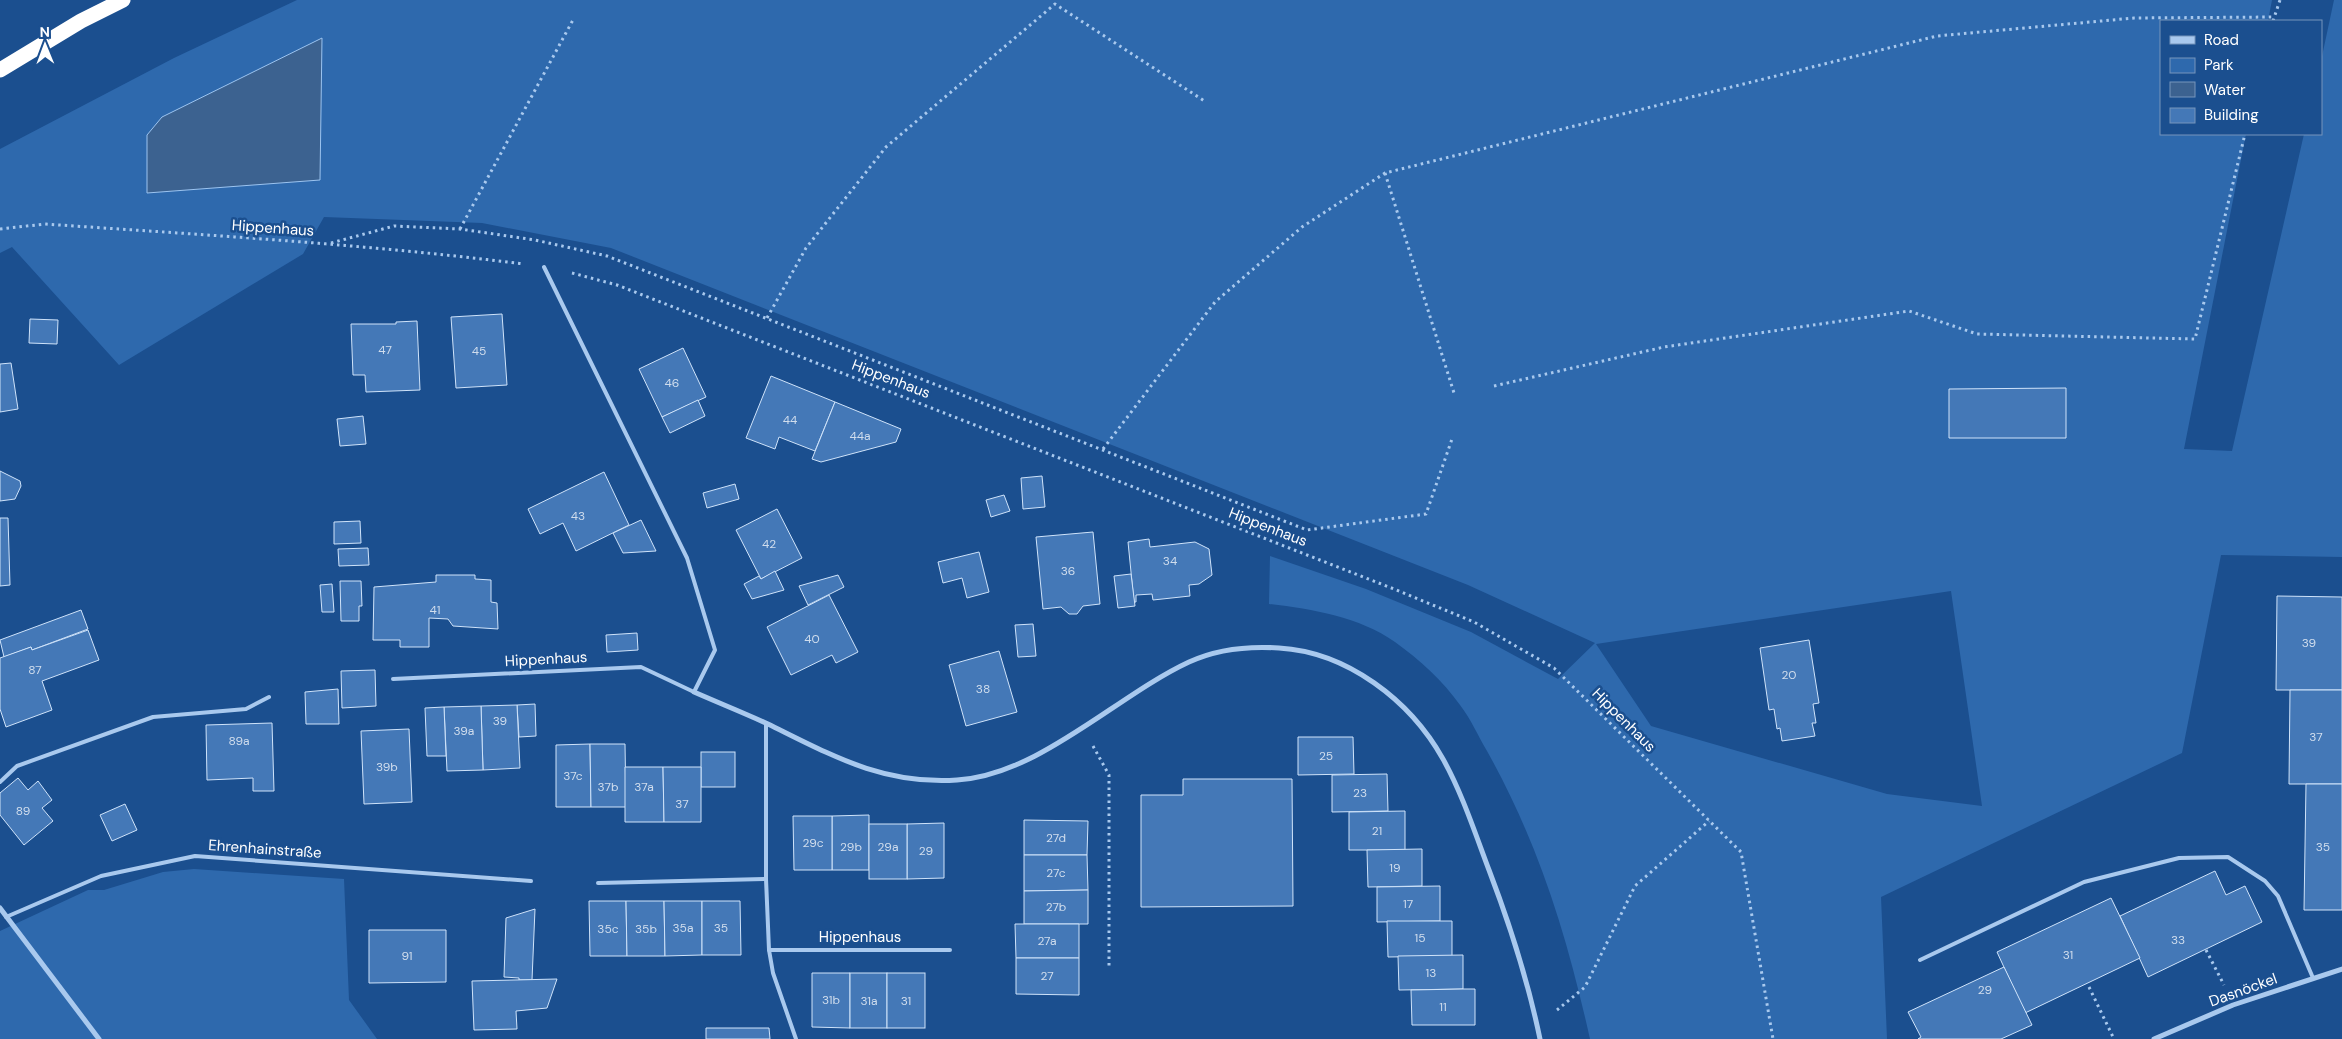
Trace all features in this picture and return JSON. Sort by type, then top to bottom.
[{"type":"highway","points":[[0,70],[81,22],[123,0]]},
{"type":"street","name":"Hippenhaus","points":[[694,692],[766,723],[832,757],[872,771],[917,781],[960,780],[999,772],[1041,752],[1145,685],[1192,661],[1234,649],[1260,647],[1292,649],[1326,657],[1359,673],[1384,690],[1410,714],[1428,737],[1453,778],[1511,930],[1522,963],[1540,1039]]},
{"type":"street","points":[[0,908],[99,1039]]},
{"type":"street","name":"Dasnöckel","points":[[2154,1039],[2233,1004],[2342,969]]},
{"type":"lane","points":[[544,267],[687,558],[715,650],[694,692]]},
{"type":"lane","name":"Hippenhaus","points":[[393,678],[641,667],[694,692]]},
{"type":"lane","points":[[0,782],[17,766],[153,717],[246,709],[269,697]]},
{"type":"lane","points":[[766,723],[768,950],[773,973],[796,1039]]},
{"type":"lane","name":"Ehrenhainstraße","points":[[6,917],[101,876],[196,856],[531,881]]},
{"type":"lane","points":[[1920,960],[2084,882],[2179,858],[2228,857],[2265,881],[2278,896],[2314,978]]},
{"type":"lane","points":[[598,883],[766,879]]},
{"type":"lane","name":"Hippenhaus","points":[[768,950],[950,950]]},
{"type":"path","points":[[1103,449],[1215,302],[1302,226],[1385,173],[1937,36],[2134,18],[2274,19],[2280,0]]},
{"type":"path","points":[[767,318],[806,248],[886,148],[1055,4],[1206,102]]},
{"type":"path","points":[[460,229],[574,18]]},
{"type":"path","points":[[1494,386],[1664,348],[1909,311],[1977,334],[2195,339],[2245,135]]},
{"type":"path","points":[[1385,173],[1454,393]]},
{"type":"path","name":"Hippenhaus","points":[[0,229],[45,224],[328,244],[452,255],[544,267],[617,284],[1474,622],[1554,668],[1741,852],[1773,1039]]},
{"type":"path","points":[[328,244],[394,226],[460,229],[535,240],[607,256],[1307,530],[1426,514],[1452,439]]},
{"type":"path","points":[[1082,727],[1109,775],[1109,969]]},
{"type":"path","points":[[1537,1026],[1585,987],[1635,886],[1709,821]]},
{"type":"path","points":[[2206,950],[2233,1004]]},
{"type":"path","points":[[2089,987],[2114,1039]]},
{"type":"green space","points":[[297,0],[2272,0],[2268,20],[2160,20],[2160,135],[2246,135],[2184,449],[2232,451],[2304,135],[2322,135],[2322,56],[2334,0],[2342,0],[2342,557],[2221,555],[2182,753],[1881,897],[1887,1039],[1590,1039],[1572,964],[1536,856],[1505,786],[1464,710],[1430,671],[1381,633],[1351,620],[1318,612],[1269,604],[1270,556],[1366,589],[1471,632],[1558,679],[1595,643],[1468,585],[611,248],[482,223],[324,217],[303,254],[119,365],[12,247],[0,253],[0,149],[174,58]],"holes":[[[1951,591],[1982,806],[1887,794],[1651,726],[1596,644]]]},
{"type":"green space","points":[[194,869],[344,879],[349,1000],[377,1039],[0,1039],[0,931],[88,890],[104,890],[163,872]]},
{"type":"water","points":[[322,38],[320,180],[147,193],[147,135],[162,117]]},
{"type":"building","points":[[502,314],[507,385],[456,388],[451,317]]},
{"type":"building","points":[[30,319],[58,320],[57,344],[29,343]]},
{"type":"building","points":[[417,321],[420,390],[366,392],[365,375],[353,375],[351,324],[396,324],[396,322]]},
{"type":"building","points":[[683,348],[706,397],[662,417],[639,369]]},
{"type":"building","points":[[11,363],[18,409],[0,412],[0,364]]},
{"type":"building","points":[[771,376],[835,402],[815,451],[779,437],[775,449],[746,438]]},
{"type":"building","points":[[2066,388],[2066,438],[1949,438],[1949,389]]},
{"type":"building","points":[[698,400],[705,416],[670,433],[662,417]]},
{"type":"building","points":[[835,402],[901,429],[896,442],[821,462],[812,459]]},
{"type":"building","points":[[363,416],[366,444],[340,446],[337,419]]},
{"type":"building","points":[[0,471],[20,481],[21,486],[15,499],[0,501]]},
{"type":"building","points":[[604,472],[629,525],[576,551],[563,523],[540,534],[528,509]]},
{"type":"building","points":[[1042,476],[1045,507],[1023,509],[1021,478]]},
{"type":"building","points":[[735,484],[739,499],[707,508],[703,493]]},
{"type":"building","points":[[1004,495],[1010,511],[991,517],[986,500]]},
{"type":"building","points":[[777,509],[802,558],[761,579],[736,530]]},
{"type":"building","points":[[0,518],[8,518],[10,585],[0,586]]},
{"type":"building","points":[[641,520],[656,551],[623,553],[613,533]]},
{"type":"building","points":[[360,521],[361,543],[334,544],[334,522]]},
{"type":"building","points":[[1093,532],[1100,604],[1083,606],[1077,614],[1069,614],[1061,607],[1043,609],[1036,537]]},
{"type":"building","points":[[1149,539],[1150,547],[1195,542],[1209,549],[1212,575],[1199,584],[1189,585],[1190,596],[1153,600],[1152,594],[1136,595],[1136,602],[1134,602],[1128,542]]},
{"type":"building","points":[[368,548],[369,565],[339,566],[338,549]]},
{"type":"building","points":[[979,552],[989,592],[967,598],[962,578],[943,583],[938,562]]},
{"type":"building","points":[[775,571],[784,590],[752,599],[744,584],[759,576],[761,579]]},
{"type":"building","points":[[1131,574],[1135,606],[1118,608],[1114,576]]},
{"type":"building","points":[[436,575],[475,575],[475,579],[491,580],[491,602],[497,603],[498,629],[453,626],[448,619],[429,618],[429,647],[400,647],[400,640],[373,640],[374,587],[436,582]]},
{"type":"building","points":[[838,575],[844,587],[808,605],[799,586]]},
{"type":"building","points":[[340,581],[361,581],[362,606],[359,606],[359,621],[341,621]]},
{"type":"building","points":[[332,584],[334,612],[322,612],[320,585]]},
{"type":"building","points":[[829,595],[858,652],[836,663],[832,655],[791,675],[767,627]]},
{"type":"building","points":[[2277,596],[2342,597],[2342,690],[2276,690]]},
{"type":"building","points":[[81,610],[88,629],[32,650],[31,647],[4,657],[0,640]]},
{"type":"building","points":[[1033,624],[1036,656],[1018,657],[1015,625]]},
{"type":"building","points":[[88,630],[99,660],[42,681],[52,710],[6,727],[0,709],[0,658],[31,647],[32,650]]},
{"type":"building","points":[[637,633],[638,650],[607,652],[606,635]]},
{"type":"building","points":[[1809,640],[1819,703],[1813,704],[1816,723],[1812,723],[1815,736],[1782,741],[1780,728],[1777,729],[1774,709],[1769,710],[1760,648]]},
{"type":"building","points":[[999,651],[1017,712],[966,726],[949,665]]},
{"type":"building","points":[[375,670],[376,706],[342,708],[341,671]]},
{"type":"building","points":[[338,689],[339,724],[306,724],[305,692]]},
{"type":"building","points":[[2290,690],[2342,690],[2342,784],[2289,784]]},
{"type":"building","points":[[535,704],[536,736],[519,737],[517,705]]},
{"type":"building","points":[[517,705],[520,768],[483,770],[481,706]]},
{"type":"building","points":[[481,706],[483,770],[447,771],[444,707]]},
{"type":"building","points":[[444,707],[446,756],[427,756],[425,708]]},
{"type":"building","points":[[272,723],[274,791],[253,791],[253,778],[207,780],[206,725]]},
{"type":"building","points":[[409,729],[412,802],[364,804],[361,731]]},
{"type":"building","points":[[1298,737],[1353,737],[1354,774],[1298,775]]},
{"type":"building","points":[[590,744],[591,807],[556,807],[556,745]]},
{"type":"building","points":[[590,744],[625,744],[626,807],[591,807]]},
{"type":"building","points":[[701,752],[735,752],[735,787],[701,787]]},
{"type":"building","points":[[625,767],[663,767],[664,822],[625,822]]},
{"type":"building","points":[[663,767],[701,767],[701,822],[664,822]]},
{"type":"building","points":[[1387,774],[1388,811],[1332,812],[1332,775]]},
{"type":"building","points":[[18,778],[28,790],[38,781],[52,800],[42,808],[53,821],[24,845],[0,815],[0,793]]},
{"type":"building","points":[[1183,779],[1292,779],[1293,906],[1141,907],[1141,795],[1183,795]]},
{"type":"building","points":[[2306,784],[2342,784],[2342,910],[2304,910]]},
{"type":"building","points":[[125,804],[137,830],[112,841],[100,815]]},
{"type":"building","points":[[1405,811],[1405,850],[1349,850],[1349,812]]},
{"type":"building","points":[[869,815],[869,870],[832,870],[832,816]]},
{"type":"building","points":[[793,816],[832,816],[832,870],[794,870]]},
{"type":"building","points":[[1024,820],[1088,821],[1087,855],[1024,855]]},
{"type":"building","points":[[944,823],[944,878],[907,879],[907,824]]},
{"type":"building","points":[[869,824],[907,824],[907,879],[869,879]]},
{"type":"building","points":[[1422,849],[1422,886],[1368,887],[1367,850]]},
{"type":"building","points":[[1024,855],[1087,855],[1088,890],[1024,891]]},
{"type":"building","points":[[2215,871],[2226,895],[2245,886],[2262,922],[2148,977],[2120,916]]},
{"type":"building","points":[[1440,886],[1440,921],[1377,922],[1377,887]]},
{"type":"building","points":[[1088,890],[1088,924],[1024,924],[1024,891]]},
{"type":"building","points":[[2111,898],[2140,958],[2025,1013],[1997,952]]},
{"type":"building","points":[[589,901],[626,901],[627,956],[590,956]]},
{"type":"building","points":[[626,901],[664,901],[665,956],[627,956]]},
{"type":"building","points":[[664,901],[702,901],[702,955],[665,956]]},
{"type":"building","points":[[702,901],[740,901],[741,955],[702,955]]},
{"type":"building","points":[[535,909],[532,980],[504,977],[506,918]]},
{"type":"building","points":[[1387,921],[1452,921],[1452,956],[1388,957]]},
{"type":"building","points":[[1015,924],[1079,924],[1079,958],[1016,958]]},
{"type":"building","points":[[369,930],[446,930],[446,982],[369,983]]},
{"type":"building","points":[[1463,955],[1463,989],[1399,990],[1398,956]]},
{"type":"building","points":[[1016,958],[1079,958],[1079,995],[1016,994]]},
{"type":"building","points":[[2004,967],[2032,1025],[2001,1039],[1918,1039],[1921,1037],[1908,1012]]},
{"type":"building","points":[[812,973],[850,973],[850,1028],[812,1027]]},
{"type":"building","points":[[850,973],[887,973],[887,1028],[850,1028]]},
{"type":"building","points":[[887,973],[925,973],[925,1028],[887,1028]]},
{"type":"building","points":[[557,979],[547,1008],[516,1011],[517,1029],[474,1030],[472,981]]},
{"type":"building","points":[[1475,989],[1475,1025],[1412,1025],[1411,990]]},
{"type":"building","points":[[706,1028],[769,1028],[770,1039],[706,1039]]}]
